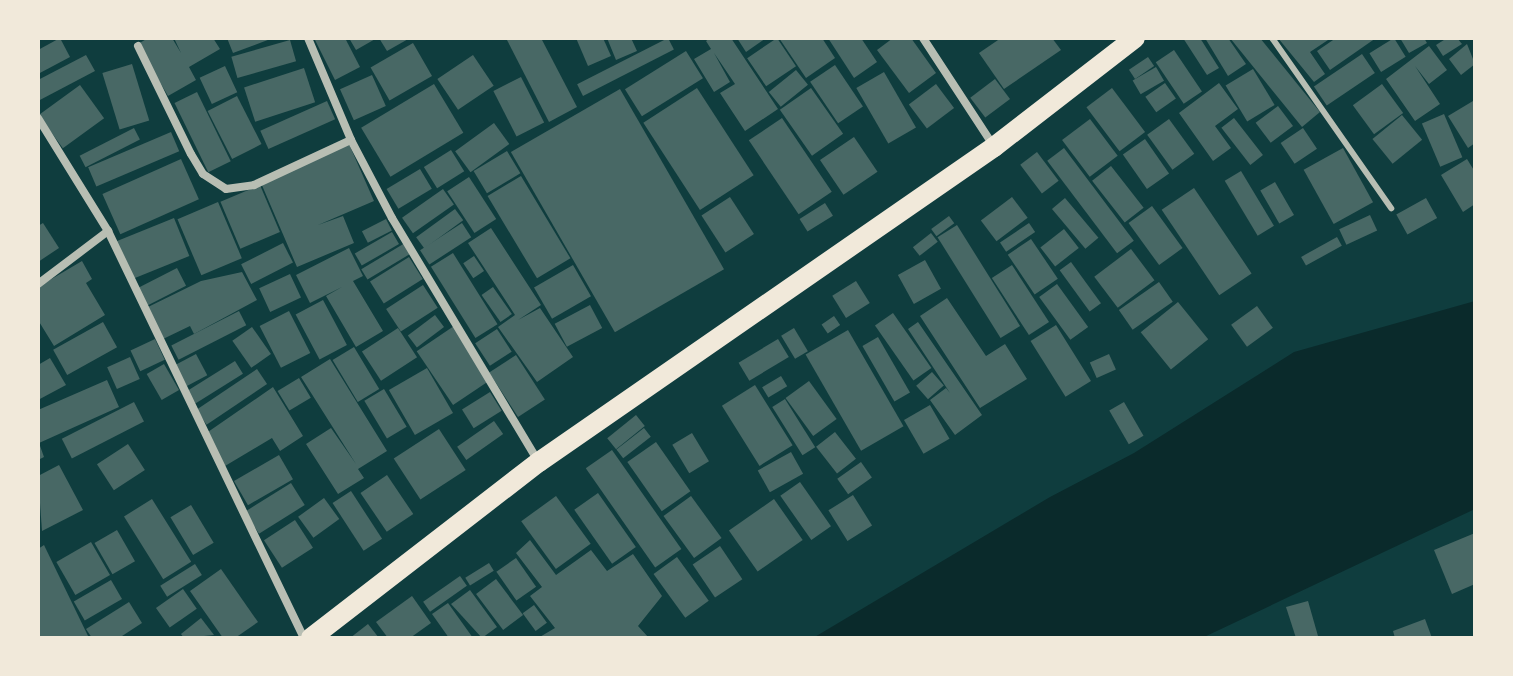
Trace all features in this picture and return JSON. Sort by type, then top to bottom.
[{"type":"main road","points":[[311,638],[539,462],[994,147],[1135,38]]},
{"type":"street","points":[[308,38],[351,140],[392,218],[539,462]]},
{"type":"street","points":[[923,38],[994,147]]},
{"type":"street","points":[[138,46],[203,174],[226,189],[254,185],[351,140]]},
{"type":"street","points":[[38,118],[108,231],[304,638]]},
{"type":"street","points":[[38,284],[108,231]]},
{"type":"lane","points":[[1272,38],[1391,208]]},
{"type":"water","points":[[1475,301],[1475,509],[1202,638],[813,638],[1050,497],[1134,453],[1294,352]]},
{"type":"building","points":[[60,38],[70,57],[38,74],[38,50]]},
{"type":"building","points":[[148,38],[172,38],[181,53],[174,38],[213,38],[220,49],[189,67],[196,80],[168,96],[138,44]]},
{"type":"building","points":[[227,38],[273,38],[233,53]]},
{"type":"building","points":[[314,38],[345,38],[360,67],[335,80]]},
{"type":"building","points":[[349,38],[377,38],[356,50]]},
{"type":"building","points":[[379,38],[410,38],[387,51]]},
{"type":"building","points":[[541,38],[577,107],[549,122],[507,40]]},
{"type":"building","points":[[576,38],[603,38],[611,56],[588,66]]},
{"type":"building","points":[[607,38],[631,38],[637,51],[616,60]]},
{"type":"building","points":[[668,38],[674,50],[583,96],[577,84]]},
{"type":"building","points":[[710,38],[731,38],[778,109],[745,131],[720,93],[735,84],[714,53],[730,82],[714,92],[694,59],[711,49],[706,41]]},
{"type":"building","points":[[737,38],[766,38],[746,52]]},
{"type":"building","points":[[777,38],[796,66],[766,86],[747,58]]},
{"type":"building","points":[[779,38],[822,38],[835,58],[806,78]]},
{"type":"building","points":[[828,38],[861,38],[877,62],[854,78]]},
{"type":"building","points":[[893,38],[911,38],[936,73],[909,93],[877,50]]},
{"type":"building","points":[[1001,38],[1052,38],[1061,50],[1004,89],[979,53]]},
{"type":"building","points":[[1183,38],[1200,38],[1219,68],[1207,75]]},
{"type":"building","points":[[1205,38],[1228,38],[1246,64],[1228,76]]},
{"type":"building","points":[[1230,38],[1260,38],[1320,112],[1302,127]]},
{"type":"building","points":[[1278,38],[1331,38],[1310,52],[1325,74],[1314,82]]},
{"type":"building","points":[[1336,38],[1376,38],[1330,70],[1317,51]]},
{"type":"building","points":[[1394,38],[1406,57],[1381,72],[1369,53]]},
{"type":"building","points":[[1400,38],[1424,38],[1427,43],[1409,53]]},
{"type":"building","points":[[1447,38],[1457,38],[1462,44],[1443,56],[1436,45]]},
{"type":"building","points":[[290,40],[296,61],[237,78],[231,57]]},
{"type":"building","points":[[413,43],[432,76],[390,100],[371,68]]},
{"type":"building","points":[[1467,44],[1475,64],[1461,75],[1449,59]]},
{"type":"building","points":[[1429,46],[1447,70],[1429,84],[1415,66],[1440,104],[1415,121],[1386,79]]},
{"type":"building","points":[[1174,50],[1202,91],[1184,104],[1156,62]]},
{"type":"building","points":[[686,51],[703,78],[642,116],[625,89]]},
{"type":"building","points":[[1362,54],[1375,73],[1327,106],[1314,86]]},
{"type":"building","points":[[86,55],[95,71],[38,101],[38,80]]},
{"type":"building","points":[[473,55],[494,86],[458,110],[437,79]]},
{"type":"building","points":[[1148,57],[1154,66],[1135,79],[1129,70]]},
{"type":"building","points":[[132,64],[149,120],[120,129],[102,73]]},
{"type":"building","points":[[835,65],[863,106],[838,123],[810,82]]},
{"type":"building","points":[[225,66],[237,92],[212,104],[200,78]]},
{"type":"building","points":[[1156,67],[1164,81],[1141,94],[1133,80]]},
{"type":"building","points":[[304,68],[315,102],[255,122],[244,87]]},
{"type":"building","points":[[1253,69],[1275,105],[1247,121],[1226,85]]},
{"type":"building","points":[[796,70],[808,85],[781,107],[769,92]]},
{"type":"building","points":[[884,72],[916,127],[888,143],[856,88]]},
{"type":"building","points":[[372,75],[386,106],[354,120],[340,89]]},
{"type":"building","points":[[521,77],[544,122],[517,137],[493,91]]},
{"type":"building","points":[[995,79],[1010,99],[985,118],[970,98]]},
{"type":"building","points":[[1165,83],[1176,99],[1156,112],[1145,97]]},
{"type":"building","points":[[1219,83],[1238,109],[1215,126],[1231,148],[1213,161],[1179,113]]},
{"type":"building","points":[[434,84],[463,133],[390,177],[361,128]]},
{"type":"building","points":[[936,84],[954,108],[927,128],[909,104]]},
{"type":"building","points":[[1382,84],[1403,113],[1374,134],[1353,105]]},
{"type":"building","points":[[80,85],[104,118],[63,148],[39,115]]},
{"type":"building","points":[[697,88],[754,175],[700,210],[643,123]]},
{"type":"building","points":[[811,88],[843,134],[812,156],[780,110]]},
{"type":"building","points":[[1112,88],[1145,132],[1120,151],[1086,107]]},
{"type":"building","points":[[620,89],[724,269],[615,332],[511,152]]},
{"type":"building","points":[[197,92],[231,161],[208,172],[175,103]]},
{"type":"building","points":[[237,96],[262,144],[232,159],[208,111]]},
{"type":"building","points":[[327,101],[335,119],[268,149],[260,131]]},
{"type":"building","points":[[1473,101],[1475,143],[1468,148],[1448,116]]},
{"type":"building","points":[[1278,106],[1293,126],[1271,143],[1256,123]]},
{"type":"building","points":[[1444,114],[1462,157],[1440,167],[1422,123]]},
{"type":"building","points":[[1402,115],[1422,140],[1393,164],[1372,139]]},
{"type":"building","points":[[782,118],[832,192],[799,214],[749,140]]},
{"type":"building","points":[[1234,118],[1263,155],[1250,165],[1221,128]]},
{"type":"building","points":[[1090,119],[1118,156],[1090,177],[1062,140]]},
{"type":"building","points":[[1169,119],[1194,154],[1172,170],[1147,135]]},
{"type":"building","points":[[494,123],[509,144],[470,172],[455,151]]},
{"type":"building","points":[[134,128],[140,140],[86,167],[80,156]]},
{"type":"building","points":[[1303,128],[1317,149],[1295,164],[1281,143]]},
{"type":"building","points":[[171,132],[179,151],[96,186],[88,167]]},
{"type":"building","points":[[854,137],[877,172],[843,195],[820,160]]},
{"type":"building","points":[[1145,139],[1169,173],[1147,189],[1123,154]]},
{"type":"building","points":[[349,144],[374,201],[318,225],[343,216],[354,243],[297,267],[261,183]]},
{"type":"building","points":[[1064,148],[1134,241],[1117,253],[1047,161]]},
{"type":"building","points":[[1343,148],[1373,202],[1334,224],[1304,170]]},
{"type":"building","points":[[451,150],[464,171],[437,188],[424,167]]},
{"type":"building","points":[[507,151],[520,173],[487,193],[474,171]]},
{"type":"building","points":[[1037,152],[1059,181],[1042,193],[1020,165]]},
{"type":"building","points":[[181,159],[199,199],[120,234],[102,194]]},
{"type":"building","points":[[1467,159],[1475,172],[1475,204],[1463,212],[1441,175]]},
{"type":"building","points":[[1111,166],[1144,208],[1125,223],[1092,181]]},
{"type":"building","points":[[420,169],[432,189],[398,209],[387,189]]},
{"type":"building","points":[[1241,171],[1274,226],[1258,236],[1225,181]]},
{"type":"building","points":[[521,176],[570,258],[537,278],[488,196]]},
{"type":"building","points":[[469,177],[496,219],[474,233],[447,191]]},
{"type":"building","points":[[1275,182],[1294,215],[1279,223],[1260,190]]},
{"type":"building","points":[[260,185],[280,232],[240,249],[220,202]]},
{"type":"building","points":[[1194,188],[1252,273],[1219,295],[1162,210]]},
{"type":"building","points":[[443,189],[454,205],[413,233],[402,218]]},
{"type":"building","points":[[730,197],[754,234],[725,252],[701,216]]},
{"type":"building","points":[[1012,197],[1028,218],[997,241],[981,220]]},
{"type":"building","points":[[1065,198],[1098,238],[1085,249],[1052,209]]},
{"type":"building","points":[[1426,198],[1437,218],[1407,235],[1396,214]]},
{"type":"building","points":[[218,202],[242,258],[201,275],[177,219]]},
{"type":"building","points":[[825,203],[833,216],[808,232],[800,219]]},
{"type":"building","points":[[1152,206],[1183,248],[1159,265],[1129,223]]},
{"type":"building","points":[[455,209],[463,220],[424,249],[416,237]]},
{"type":"building","points":[[1370,215],[1377,230],[1346,245],[1339,229]]},
{"type":"building","points":[[949,216],[954,223],[936,236],[931,229]]},
{"type":"building","points":[[174,218],[189,256],[132,279],[117,241]]},
{"type":"building","points":[[386,219],[392,231],[368,243],[362,231]]},
{"type":"building","points":[[43,223],[59,248],[38,262],[38,226]]},
{"type":"building","points":[[462,223],[471,237],[429,264],[420,250]]},
{"type":"building","points":[[1029,223],[1035,232],[1006,252],[1000,243]]},
{"type":"building","points":[[957,225],[1020,326],[1001,338],[937,237]]},
{"type":"building","points":[[491,228],[541,305],[518,320],[540,308],[573,357],[537,382],[498,327],[515,315],[468,243]]},
{"type":"building","points":[[1064,229],[1079,248],[1055,266],[1040,247]]},
{"type":"building","points":[[392,232],[399,244],[362,266],[355,253]]},
{"type":"building","points":[[931,233],[938,242],[920,256],[913,247]]},
{"type":"building","points":[[1337,237],[1342,246],[1306,266],[1301,257]]},
{"type":"building","points":[[1031,239],[1058,279],[1035,294],[1008,255]]},
{"type":"building","points":[[283,243],[293,263],[251,284],[241,264]]},
{"type":"building","points":[[405,243],[411,253],[367,280],[361,269]]},
{"type":"building","points":[[349,248],[363,276],[353,281],[383,331],[356,347],[326,296],[342,287],[310,303],[296,275]]},
{"type":"building","points":[[1131,249],[1154,280],[1118,308],[1094,277]]},
{"type":"building","points":[[453,253],[498,324],[475,338],[431,267]]},
{"type":"building","points":[[474,256],[484,271],[473,278],[463,263]]},
{"type":"building","points":[[409,257],[423,279],[384,303],[370,281]]},
{"type":"building","points":[[925,260],[941,289],[914,304],[898,275]]},
{"type":"building","points":[[82,261],[92,279],[86,283],[105,315],[54,346],[38,320],[38,287]]},
{"type":"building","points":[[1071,262],[1101,303],[1090,311],[1060,270]]},
{"type":"building","points":[[573,265],[591,296],[552,319],[534,288]]},
{"type":"building","points":[[1012,265],[1049,322],[1029,335],[992,278]]},
{"type":"building","points":[[177,268],[186,286],[146,306],[137,288]]},
{"type":"building","points":[[242,272],[257,300],[194,334],[190,326],[163,339],[148,307],[201,281]]},
{"type":"building","points":[[290,274],[301,298],[270,312],[259,288]]},
{"type":"building","points":[[856,281],[870,303],[846,318],[832,296]]},
{"type":"building","points":[[1159,282],[1173,302],[1133,330],[1119,310]]},
{"type":"building","points":[[1057,284],[1088,327],[1070,340],[1039,297]]},
{"type":"building","points":[[423,285],[438,308],[401,332],[386,309]]},
{"type":"building","points":[[493,287],[512,314],[500,322],[482,295]]},
{"type":"building","points":[[947,298],[986,356],[1005,344],[1027,379],[980,408],[920,316]]},
{"type":"building","points":[[323,300],[347,345],[320,360],[296,315]]},
{"type":"building","points":[[1178,302],[1208,339],[1171,370],[1141,332]]},
{"type":"building","points":[[590,305],[602,328],[567,347],[555,324]]},
{"type":"building","points":[[1257,306],[1273,328],[1247,347],[1231,325]]},
{"type":"building","points":[[239,311],[246,325],[179,360],[171,346]]},
{"type":"building","points":[[289,311],[310,353],[281,368],[260,326]]},
{"type":"building","points":[[893,313],[931,368],[913,381],[875,326]]},
{"type":"building","points":[[435,315],[444,327],[417,347],[408,335]]},
{"type":"building","points":[[834,316],[840,325],[828,334],[822,324]]},
{"type":"building","points":[[103,322],[117,347],[67,375],[53,350]]},
{"type":"building","points":[[918,322],[982,415],[955,435],[930,400],[946,388],[950,393],[908,329]]},
{"type":"building","points":[[1056,325],[1091,381],[1066,397],[1031,341]]},
{"type":"building","points":[[454,326],[490,380],[453,405],[417,351]]},
{"type":"building","points":[[252,327],[271,354],[251,368],[232,341]]},
{"type":"building","points":[[398,328],[417,357],[381,381],[362,351]]},
{"type":"building","points":[[794,328],[808,351],[795,359],[781,336]]},
{"type":"building","points":[[497,329],[512,352],[490,366],[475,343]]},
{"type":"building","points":[[848,330],[904,426],[861,451],[806,354]]},
{"type":"building","points":[[878,337],[910,392],[894,401],[862,346]]},
{"type":"building","points":[[155,339],[165,360],[140,371],[131,350]]},
{"type":"building","points":[[778,339],[789,357],[749,381],[739,363]]},
{"type":"building","points":[[354,347],[379,389],[358,402],[333,360]]},
{"type":"building","points":[[196,354],[207,375],[187,386],[176,365]]},
{"type":"building","points":[[1109,354],[1116,370],[1097,378],[1090,363]]},
{"type":"building","points":[[516,355],[545,399],[518,417],[489,372]]},
{"type":"building","points":[[130,357],[140,379],[117,389],[107,367]]},
{"type":"building","points":[[50,358],[66,385],[38,400],[38,365]]},
{"type":"building","points":[[330,359],[387,451],[358,469],[364,478],[338,494],[306,444],[331,428],[356,464],[301,377]]},
{"type":"building","points":[[235,361],[243,374],[195,403],[188,391]]},
{"type":"building","points":[[164,364],[179,390],[162,400],[147,374]]},
{"type":"building","points":[[427,368],[453,413],[415,435],[389,390]]},
{"type":"building","points":[[257,369],[267,384],[207,425],[196,410]]},
{"type":"building","points":[[932,372],[944,386],[928,399],[916,386]]},
{"type":"building","points":[[781,376],[787,386],[768,398],[762,387]]},
{"type":"building","points":[[299,378],[311,398],[289,411],[278,391]]},
{"type":"building","points":[[107,380],[119,407],[39,443],[44,457],[38,460],[38,410]]},
{"type":"building","points":[[809,381],[837,419],[813,436],[786,398]]},
{"type":"building","points":[[755,385],[793,445],[760,466],[722,406]]},
{"type":"building","points":[[273,387],[303,436],[280,451],[272,438],[225,466],[205,434]]},
{"type":"building","points":[[384,389],[407,427],[387,439],[364,401]]},
{"type":"building","points":[[490,392],[502,411],[474,428],[462,409]]},
{"type":"building","points":[[785,399],[815,447],[802,455],[772,407]]},
{"type":"building","points":[[134,402],[144,422],[72,458],[62,439]]},
{"type":"building","points":[[1124,402],[1144,436],[1129,444],[1109,410]]},
{"type":"building","points":[[930,405],[950,439],[924,454],[904,420]]},
{"type":"building","points":[[636,415],[645,426],[616,449],[607,438]]},
{"type":"building","points":[[494,421],[503,434],[466,460],[457,447]]},
{"type":"building","points":[[644,428],[651,437],[623,458],[616,450]]},
{"type":"building","points":[[439,429],[466,470],[420,500],[394,458]]},
{"type":"building","points":[[835,432],[856,459],[837,474],[816,447]]},
{"type":"building","points":[[692,433],[709,461],[689,473],[672,445]]},
{"type":"building","points":[[656,442],[690,491],[662,511],[627,462]]},
{"type":"building","points":[[128,444],[145,470],[114,490],[97,464]]},
{"type":"building","points":[[612,450],[681,549],[655,567],[586,468]]},
{"type":"building","points":[[791,452],[803,474],[770,492],[758,470]]},
{"type":"building","points":[[279,455],[293,479],[248,505],[234,481]]},
{"type":"building","points":[[861,462],[872,478],[848,494],[837,479]]},
{"type":"building","points":[[59,465],[83,510],[42,531],[38,476]]},
{"type":"building","points":[[387,475],[413,514],[387,532],[360,493]]},
{"type":"building","points":[[800,482],[831,526],[811,540],[780,496]]},
{"type":"building","points":[[291,483],[305,505],[259,534],[245,512]]},
{"type":"building","points":[[351,491],[382,539],[364,551],[333,503]]},
{"type":"building","points":[[598,493],[636,547],[612,564],[574,510]]},
{"type":"building","points":[[853,495],[872,526],[847,541],[828,510]]},
{"type":"building","points":[[556,496],[591,544],[556,569],[521,521]]},
{"type":"building","points":[[691,496],[722,538],[694,558],[663,516]]},
{"type":"building","points":[[324,498],[339,519],[313,538],[298,517]]},
{"type":"building","points":[[152,499],[191,562],[163,579],[124,516]]},
{"type":"building","points":[[774,499],[803,540],[758,572],[729,531]]},
{"type":"building","points":[[191,505],[214,543],[193,555],[170,517]]},
{"type":"building","points":[[295,520],[313,548],[282,568],[264,540]]},
{"type":"building","points":[[117,530],[135,561],[112,574],[94,543]]},
{"type":"building","points":[[1475,533],[1475,584],[1452,594],[1434,550]]},
{"type":"building","points":[[530,540],[556,575],[591,550],[607,571],[633,554],[662,596],[638,626],[649,638],[538,638],[555,628],[530,596],[542,587],[516,553]]},
{"type":"building","points":[[91,542],[110,575],[75,595],[56,562]]},
{"type":"building","points":[[44,545],[89,638],[38,638],[38,549]]},
{"type":"building","points":[[720,546],[742,579],[715,598],[693,564]]},
{"type":"building","points":[[677,557],[709,601],[685,618],[654,574]]},
{"type":"building","points":[[516,558],[536,587],[516,600],[496,572]]},
{"type":"building","points":[[489,563],[494,571],[470,585],[465,578]]},
{"type":"building","points":[[195,564],[202,575],[167,597],[160,586]]},
{"type":"building","points":[[221,569],[258,622],[235,638],[223,638],[190,591]]},
{"type":"building","points":[[460,576],[467,586],[430,612],[423,602]]},
{"type":"building","points":[[496,579],[523,615],[503,630],[476,594]]},
{"type":"building","points":[[111,580],[122,599],[85,621],[74,602]]},
{"type":"building","points":[[183,589],[197,609],[170,628],[156,608]]},
{"type":"building","points":[[470,590],[497,627],[482,638],[451,604]]},
{"type":"building","points":[[412,596],[431,623],[410,638],[388,638],[376,622]]},
{"type":"building","points":[[1308,601],[1318,636],[1296,638],[1286,607]]},
{"type":"building","points":[[129,602],[142,623],[119,638],[92,638],[86,629]]},
{"type":"building","points":[[448,603],[473,638],[449,638],[432,614]]},
{"type":"building","points":[[534,605],[547,623],[536,631],[523,613]]},
{"type":"building","points":[[201,618],[214,635],[184,638],[181,634]]},
{"type":"building","points":[[1425,619],[1432,638],[1395,638],[1393,631]]},
{"type":"building","points":[[368,624],[379,638],[350,638]]}]
